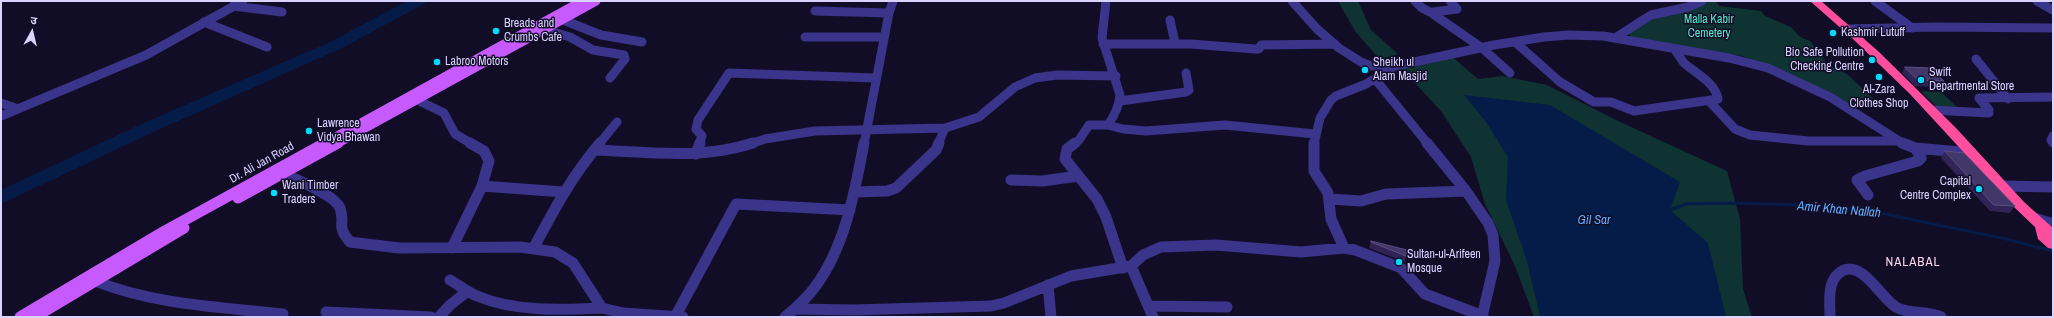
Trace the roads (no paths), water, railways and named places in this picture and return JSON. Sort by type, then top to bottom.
[{"type":"highway","points":[[1815,1],[1931,110],[2044,232]]},
{"type":"main road","name":"Dr. Ali Jan Road","points":[[34,317],[195,222],[285,174],[582,1]]},
{"type":"main road","name":"Dr. Ali Jan Road","points":[[20,317],[163,232],[414,98],[546,30],[596,1]]},
{"type":"street","points":[[1,116],[128,64],[243,1]]},
{"type":"street","points":[[785,317],[812,292],[820,280],[832,258],[850,210],[868,129],[884,37],[893,1]]},
{"type":"street","points":[[1106,1],[1102,25],[1103,44],[1116,76],[1120,101],[1117,115],[1108,125]]},
{"type":"street","points":[[1292,1],[1303,14],[1335,44],[1352,57],[1369,66],[1395,66],[1515,42],[1574,36],[1615,38],[1675,50],[1732,57],[1781,72],[1844,105],[1898,141],[1915,148],[1972,153]]},
{"type":"street","points":[[1415,1],[1422,8],[1432,13],[1482,48],[1510,73]]},
{"type":"street","points":[[1432,13],[1457,9],[1450,1]]},
{"type":"street","points":[[1670,1],[1670,11]]},
{"type":"street","points":[[1615,38],[1642,19],[1688,7],[1702,1]]},
{"type":"street","points":[[1875,1],[1912,28]]},
{"type":"street","points":[[2037,1],[2053,10]]},
{"type":"street","points":[[233,6],[282,12]]},
{"type":"street","points":[[815,11],[889,13]]},
{"type":"street","points":[[563,20],[601,35],[642,42]]},
{"type":"street","points":[[1170,20],[1175,43]]},
{"type":"street","points":[[204,22],[267,47]]},
{"type":"street","points":[[1847,30],[1912,28],[2053,28]]},
{"type":"street","points":[[546,30],[570,37],[593,50],[624,55],[625,59],[610,78]]},
{"type":"street","points":[[805,37],[884,37]]},
{"type":"street","points":[[1515,42],[1560,82],[1594,102],[1611,102],[1634,111],[1718,99],[1717,93],[1706,81],[1687,66],[1675,50]]},
{"type":"street","points":[[1103,44],[1175,43],[1255,49],[1259,49],[1262,45],[1335,44]]},
{"type":"street","points":[[1976,59],[2008,99]]},
{"type":"street","points":[[1344,248],[1331,219],[1329,199],[1326,188],[1314,171],[1315,134],[1320,118],[1331,100],[1344,92],[1375,79],[1395,66]]},
{"type":"street","points":[[696,154],[702,136],[696,129],[698,120],[729,73],[876,78]]},
{"type":"street","points":[[1120,101],[1186,92],[1189,90],[1186,73]]},
{"type":"street","points":[[594,150],[696,154],[734,149],[789,134],[815,131],[944,128],[957,126],[978,118],[1014,88],[1035,78],[1116,76]]},
{"type":"street","points":[[795,309],[967,312],[1004,304],[1071,276],[1127,267],[1151,250],[1185,245],[1301,252],[1344,248],[1355,250],[1401,268],[1425,294],[1483,316],[1493,275],[1495,248],[1493,235],[1488,223],[1466,191],[1375,79]]},
{"type":"street","points":[[1931,110],[1988,113],[1990,112],[1989,110],[1979,98],[2008,99],[2053,97]]},
{"type":"street","points":[[414,98],[444,113],[455,134],[484,151],[488,156],[482,186],[452,248]]},
{"type":"street","points":[[1709,101],[1735,130],[1750,135],[1808,141],[1898,141]]},
{"type":"street","points":[[1,102],[18,109]]},
{"type":"street","points":[[533,248],[563,192],[578,169],[617,122]]},
{"type":"street","points":[[1227,307],[1151,311],[1127,267],[1106,217],[1094,194],[1065,159],[1067,149],[1079,140],[1089,125],[1108,125],[1123,129],[1146,131],[1225,125],[1315,134]]},
{"type":"street","points":[[854,192],[896,188],[932,156],[936,150],[944,128]]},
{"type":"street","points":[[2053,136],[2051,140],[2053,143]]},
{"type":"street","points":[[1868,195],[1857,180],[1865,176],[1918,161],[1921,158],[1920,154],[1915,148]]},
{"type":"street","points":[[285,174],[335,200],[339,204],[342,209],[341,231],[350,242],[405,248],[495,246],[533,248],[554,252],[568,259],[602,308]]},
{"type":"street","points":[[1011,180],[1042,181],[1078,176]]},
{"type":"street","points":[[482,186],[563,192]]},
{"type":"street","points":[[2003,186],[2053,187]]},
{"type":"street","points":[[1329,199],[1361,201],[1386,194],[1466,191]]},
{"type":"street","points":[[675,317],[736,204],[744,203],[850,210]]},
{"type":"street","points":[[2044,232],[2053,224]]},
{"type":"street","points":[[1830,317],[1831,283],[1838,273],[1847,269],[1862,273],[1895,308],[1933,314],[1941,317]]},
{"type":"street","points":[[450,280],[468,291],[502,303],[525,306],[602,308],[623,313],[683,317]]},
{"type":"street","points":[[95,281],[123,292],[159,300],[283,314]]},
{"type":"street","points":[[1048,285],[1051,317]]},
{"type":"street","points":[[439,317],[450,305],[468,291]]},
{"type":"street","points":[[326,312],[431,317]]},
{"type":"water","name":"Gil Sar","points":[[1464,95],[1550,105],[1680,182],[1670,210],[1708,243],[1726,317],[1540,317],[1527,261],[1506,200],[1508,157],[1486,122]]},
{"type":"waterway","points":[[1,198],[143,130],[336,45],[419,1]]},
{"type":"waterway","name":"Amir Khan Nallah","points":[[1670,210],[1686,204],[1726,203],[1811,205],[1866,210],[2006,239],[2053,251]]},
{"type":"place","name":"Breads and Crumbs Cafe","points":[[496,31]]},
{"type":"place","name":"Kashmir Lutuff","points":[[1833,33]]},
{"type":"place","name":"Bio Safe Pollution Checking Centre","points":[[1872,60]]},
{"type":"place","name":"Labroo Motors","points":[[437,62]]},
{"type":"place","name":"Sheikh ul Alam Masjid","points":[[1365,70]]},
{"type":"place","name":"Al-Zara Clothes Shop","points":[[1879,77]]},
{"type":"place","name":"Swift Departmental Store","points":[[1921,80]]},
{"type":"place","name":"Lawrence Vidya Bhawan","points":[[309,131]]},
{"type":"place","name":"Capital Centre Complex","points":[[1979,189]]},
{"type":"place","name":"Wani Timber Traders","points":[[274,193]]},
{"type":"place","name":"Sultan-ul-Arifeen Mosque","points":[[1399,262]]},
{"type":"district","name":"NALABAL","points":[[1913,263]]},
{"type":"park label","name":"Malla Kabir Cemetery","points":[[1709,27]]}]
